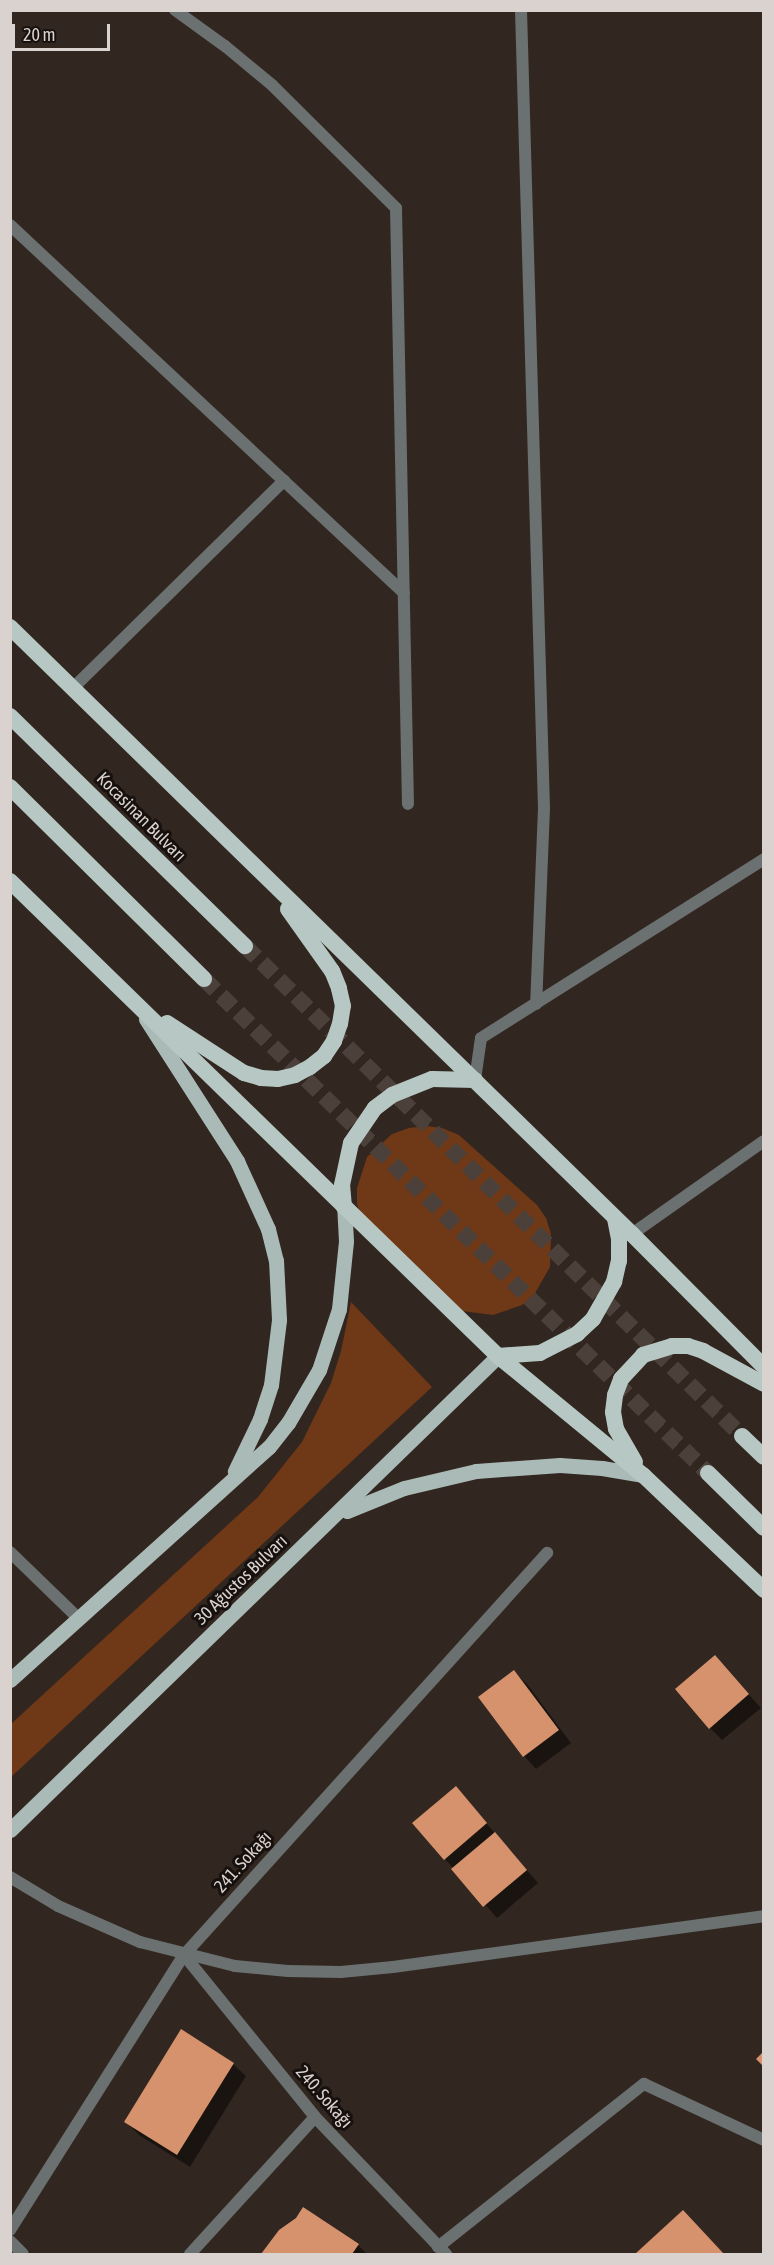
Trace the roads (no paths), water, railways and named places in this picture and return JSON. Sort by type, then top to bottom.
[{"type":"highway","points":[[10,627],[632,1234],[764,1367]]},
{"type":"highway","name":"Kocasinan Bulvarı","points":[[10,716],[244,946]]},
{"type":"highway","points":[[10,787],[204,979]]},
{"type":"highway","points":[[136,1003],[244,1073],[261,1078],[278,1079],[295,1075],[324,1056],[334,1041],[340,1024],[342,1006],[339,988],[332,971],[265,876]]},
{"type":"highway","points":[[10,881],[498,1356],[643,1475],[764,1590]]},
{"type":"highway","points":[[344,1207],[344,1164],[351,1143],[375,1108],[392,1095],[432,1079],[475,1080]]},
{"type":"highway","points":[[498,1356],[540,1353],[578,1334],[593,1319],[614,1282],[619,1261],[620,1239],[615,1218]]},
{"type":"highway","points":[[643,1475],[620,1437],[613,1412],[615,1395],[621,1379],[643,1355],[665,1347],[688,1346],[764,1384]]},
{"type":"highway","points":[[742,1436],[764,1457]]},
{"type":"highway","points":[[708,1473],[764,1528]]},
{"type":"main road","points":[[136,1003],[237,1161],[268,1230],[276,1260],[279,1320],[271,1385],[247,1451],[229,1482]]},
{"type":"main road","points":[[10,1680],[269,1447],[305,1398],[319,1370],[339,1309],[346,1241],[344,1207]]},
{"type":"main road","name":"30 Ağustos Bulvarı","points":[[10,1830],[336,1516],[498,1356]]},
{"type":"main road","points":[[336,1516],[404,1488],[476,1471],[518,1466],[560,1465],[602,1468],[643,1475]]},
{"type":"street","points":[[175,10],[225,46],[272,85],[396,208],[408,804]]},
{"type":"street","points":[[521,10],[544,808],[536,1004]]},
{"type":"street","points":[[10,225],[404,593]]},
{"type":"street","points":[[73,688],[284,481]]},
{"type":"street","points":[[475,1080],[482,1038],[764,859]]},
{"type":"street","points":[[632,1234],[764,1141]]},
{"type":"street","points":[[10,1552],[78,1618]]},
{"type":"street","name":"241. Sokağı","points":[[10,2230],[184,1955],[547,1553]]},
{"type":"street","points":[[10,1877],[58,1906],[98,1926],[140,1942],[184,1955],[235,1965],[288,1971],[341,1972],[393,1967],[764,1916]]},
{"type":"street","name":"240. Sokağı","points":[[184,1955],[315,2117],[442,2251]]},
{"type":"street","points":[[442,2251],[644,2084],[764,2140]]},
{"type":"street","points":[[190,2254],[315,2117]]},
{"type":"street","points":[[10,2241],[23,2254]]},
{"type":"tunnel","points":[[245,946],[742,1436]]},
{"type":"tunnel","points":[[204,979],[708,1473]]}]
